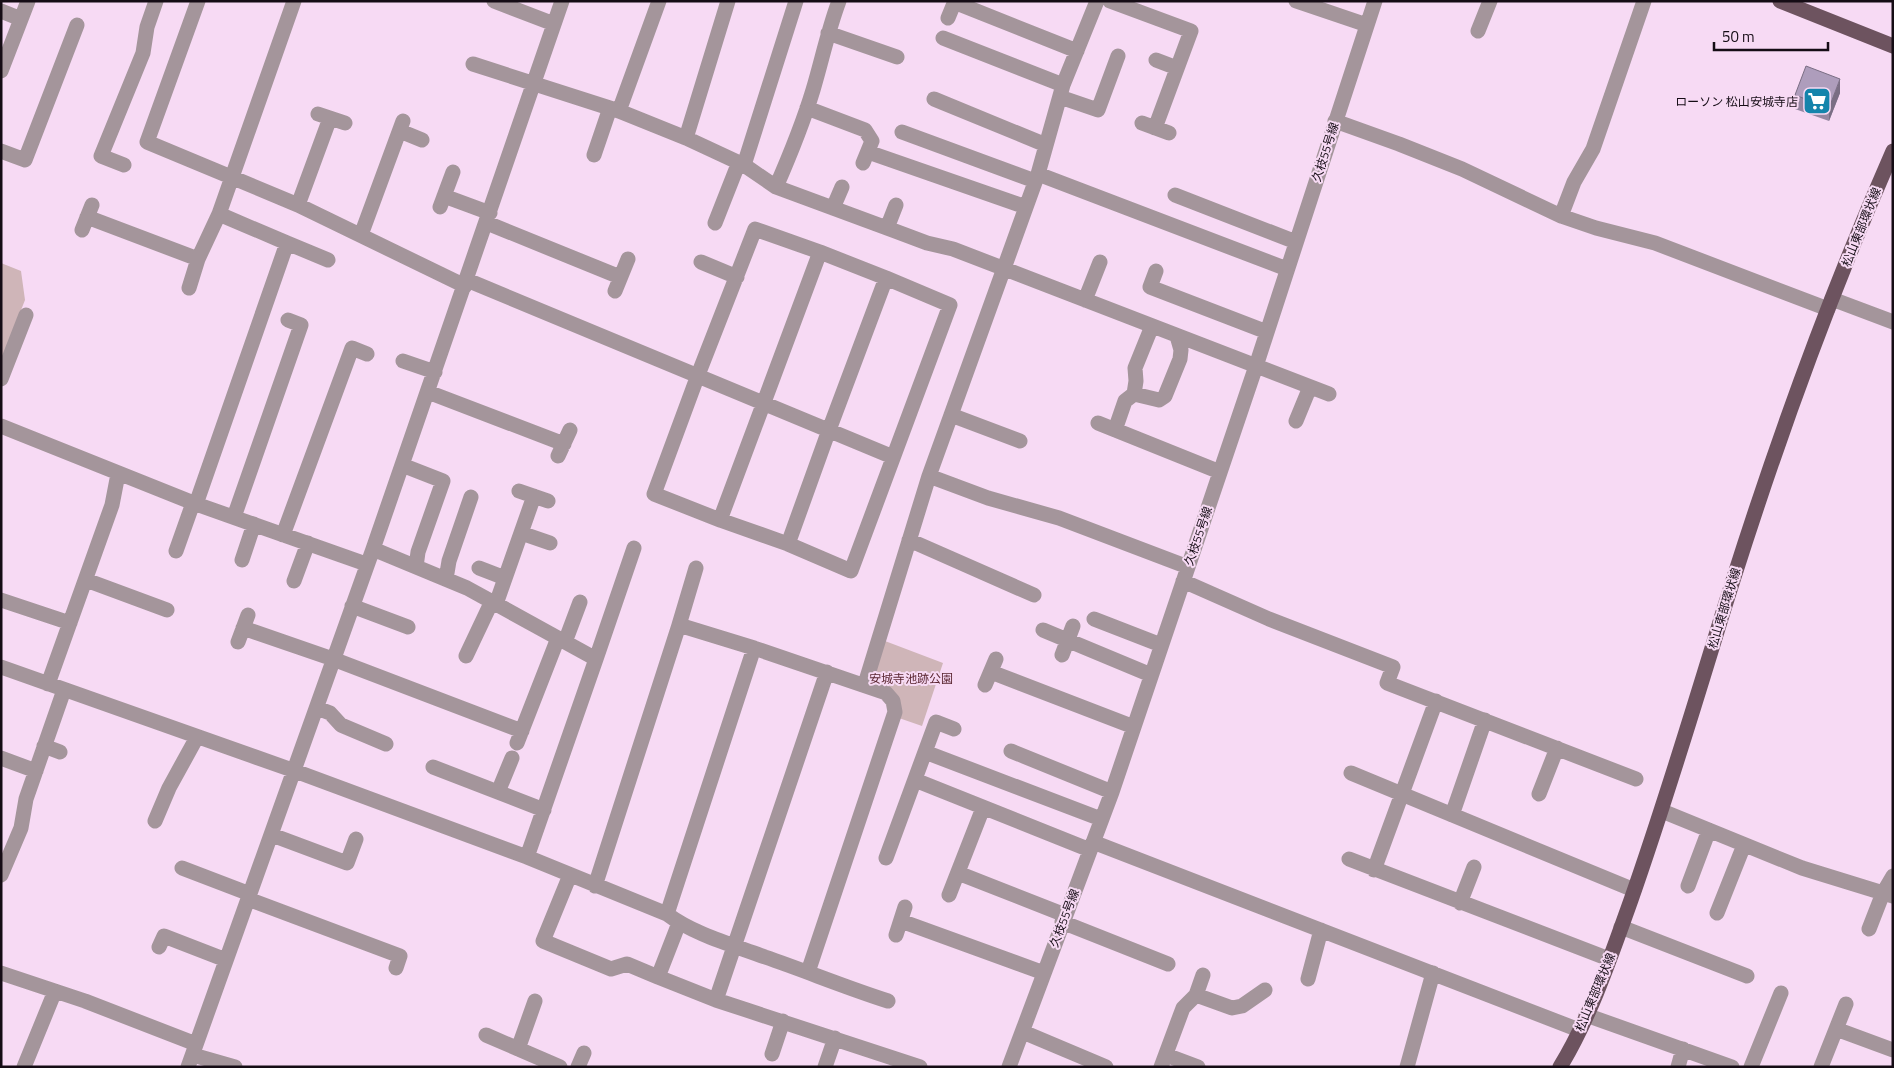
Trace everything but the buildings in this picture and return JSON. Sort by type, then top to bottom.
[{"type":"main road","points":[[1780,1],[1893,46]]},
{"type":"main road","name":"松山東部環状線","points":[[1560,1067],[1580,1030],[1621,927],[1662,811],[1753,517],[1830,304],[1867,210],[1893,151]]},
{"type":"street","points":[[1,71],[28,1]]},
{"type":"street","points":[[124,165],[102,156],[143,53],[147,27],[156,1]]},
{"type":"street","points":[[198,1],[147,142],[298,204],[466,283],[698,375],[893,457]]},
{"type":"street","points":[[189,288],[198,259],[219,214],[294,1]]},
{"type":"street","points":[[494,1],[554,24]]},
{"type":"street","points":[[192,1056],[295,771],[366,564],[373,549],[562,1]]},
{"type":"street","points":[[594,154],[615,110],[659,1]]},
{"type":"street","points":[[686,138],[728,1]]},
{"type":"street","points":[[715,223],[741,163],[796,1]]},
{"type":"street","points":[[776,187],[807,108],[828,32],[839,1]]},
{"type":"street","points":[[865,684],[929,476],[1026,207],[1062,91],[1097,1]]},
{"type":"street","points":[[1110,1],[1152,10],[1191,31],[1156,128]]},
{"type":"street","points":[[1296,1],[1367,25]]},
{"type":"street","name":"久枝55号線","points":[[1010,1067],[1134,728],[1256,366],[1375,1]]},
{"type":"street","points":[[1478,31],[1490,1]]},
{"type":"street","points":[[1561,216],[1574,182],[1593,149],[1644,1]]},
{"type":"street","points":[[948,18],[954,2],[1077,51]]},
{"type":"street","points":[[1,11],[22,19]]},
{"type":"street","points":[[133,20],[147,27]]},
{"type":"street","points":[[1,151],[25,160],[77,25]]},
{"type":"street","points":[[828,32],[897,56]]},
{"type":"street","points":[[943,38],[1062,91],[1098,110],[1120,73],[1118,56]]},
{"type":"street","points":[[1156,60],[1177,68]]},
{"type":"street","points":[[473,64],[615,110],[686,138],[741,163],[776,187],[927,243],[953,249],[1329,394]]},
{"type":"street","points":[[934,99],[1046,145]]},
{"type":"street","points":[[807,108],[865,130],[872,141],[866,157],[1026,207]]},
{"type":"street","points":[[298,204],[331,118]]},
{"type":"street","points":[[1335,121],[1462,169],[1561,216],[1596,228],[1656,243],[1830,304],[1893,322]]},
{"type":"street","points":[[361,235],[401,126],[422,140]]},
{"type":"street","points":[[902,132],[1036,177],[1287,269]]},
{"type":"street","points":[[453,172],[442,202],[488,218],[618,284],[628,259]]},
{"type":"street","points":[[833,208],[842,187]]},
{"type":"street","points":[[1175,196],[1296,242]]},
{"type":"street","points":[[887,228],[896,205]]},
{"type":"street","points":[[219,214],[328,260]]},
{"type":"street","points":[[87,218],[198,259]]},
{"type":"street","points":[[755,229],[820,252],[950,305],[851,571],[788,544],[654,494],[755,229]]},
{"type":"street","points":[[176,551],[195,503],[287,243]]},
{"type":"street","points":[[720,520],[820,252]]},
{"type":"street","points":[[701,262],[737,277]]},
{"type":"street","points":[[1085,300],[1100,262]]},
{"type":"street","points":[[1156,271],[1150,287],[1267,332]]},
{"type":"street","points":[[788,544],[886,278]]},
{"type":"street","points":[[1,379],[26,314]]},
{"type":"street","points":[[234,517],[301,325],[288,320]]},
{"type":"street","points":[[1115,430],[1125,401],[1134,394],[1136,381],[1134,368],[1152,326]]},
{"type":"street","points":[[1134,394],[1159,400],[1165,396],[1180,358],[1181,350],[1177,336]]},
{"type":"street","points":[[283,535],[352,348],[367,354]]},
{"type":"street","points":[[403,360],[435,372]]},
{"type":"street","points":[[1296,421],[1310,386]]},
{"type":"street","points":[[428,392],[561,450],[570,430]]},
{"type":"street","points":[[951,415],[1020,441]]},
{"type":"street","points":[[1098,423],[1220,472]]},
{"type":"street","points":[[3,431],[195,503],[366,564]]},
{"type":"street","points":[[402,465],[443,482],[418,552],[416,567]]},
{"type":"street","points":[[48,684],[112,505],[118,474]]},
{"type":"street","points":[[929,476],[988,498],[1059,518],[1185,574],[1268,618],[1393,667],[1387,683],[1636,778]]},
{"type":"street","points":[[466,656],[494,603],[521,533],[541,499],[519,491]]},
{"type":"street","points":[[446,579],[449,561],[470,497]]},
{"type":"street","points":[[242,560],[254,524]]},
{"type":"street","points":[[521,533],[550,542]]},
{"type":"street","points":[[909,540],[1034,595]]},
{"type":"street","points":[[294,581],[308,543]]},
{"type":"street","points":[[527,857],[634,548]]},
{"type":"street","points":[[373,549],[467,588],[596,659]]},
{"type":"street","points":[[478,568],[505,578]]},
{"type":"street","points":[[595,886],[696,568]]},
{"type":"street","points":[[86,580],[167,610]]},
{"type":"street","points":[[1,600],[70,623]]},
{"type":"street","points":[[243,628],[334,659],[519,737],[580,602]]},
{"type":"street","points":[[352,606],[408,627]]},
{"type":"street","points":[[1094,619],[1161,645]]},
{"type":"street","points":[[679,625],[865,684],[886,693],[893,701],[895,712],[808,972]]},
{"type":"street","points":[[1044,630],[1070,633],[1151,675]]},
{"type":"street","points":[[1062,655],[1070,633]]},
{"type":"street","points":[[658,977],[673,918],[754,648]]},
{"type":"street","points":[[1,667],[295,771],[527,857],[735,946],[888,1001]]},
{"type":"street","points":[[716,1000],[827,672]]},
{"type":"street","points":[[990,672],[1048,687],[1134,728]]},
{"type":"street","points":[[1,875],[20,828],[26,799],[64,690]]},
{"type":"street","points":[[1374,870],[1436,702]]},
{"type":"street","points":[[317,708],[330,713],[341,725],[386,744]]},
{"type":"street","points":[[1452,815],[1485,720]]},
{"type":"street","points":[[886,858],[936,722],[954,729]]},
{"type":"street","points":[[155,821],[169,788],[197,737]]},
{"type":"street","points":[[44,746],[60,752]]},
{"type":"street","points":[[1539,794],[1557,748]]},
{"type":"street","points":[[1011,751],[1112,792]]},
{"type":"street","points":[[925,752],[1100,819]]},
{"type":"street","points":[[1,758],[36,771]]},
{"type":"street","points":[[498,792],[512,758]]},
{"type":"street","points":[[433,767],[544,810]]},
{"type":"street","points":[[1351,773],[1634,890]]},
{"type":"street","points":[[915,780],[983,808],[1321,930],[1580,1030]]},
{"type":"street","points":[[949,895],[983,808]]},
{"type":"street","points":[[1662,811],[1802,868],[1888,894]]},
{"type":"street","points":[[1688,886],[1709,830]]},
{"type":"street","points":[[272,835],[347,863],[356,839]]},
{"type":"street","points":[[1717,913],[1744,845]]},
{"type":"street","points":[[1349,859],[1609,959]]},
{"type":"street","points":[[1460,903],[1474,867]]},
{"type":"street","points":[[182,868],[249,897],[334,925],[400,956],[396,968]]},
{"type":"street","points":[[958,873],[1168,964]]},
{"type":"street","points":[[570,875],[543,941],[611,969],[627,964],[716,1000],[835,1038],[888,1061],[920,1067]]},
{"type":"street","points":[[1870,929],[1888,894],[1893,876]]},
{"type":"street","points":[[901,921],[1044,972]]},
{"type":"street","points":[[1621,927],[1747,976]]},
{"type":"street","points":[[1308,979],[1321,930]]},
{"type":"street","points":[[159,947],[164,936],[226,960]]},
{"type":"street","points":[[1,973],[55,991],[192,1056],[235,1067]]},
{"type":"street","points":[[1407,1067],[1433,973]]},
{"type":"street","points":[[1198,1067],[1164,1061],[1183,1008],[1196,995],[1203,975]]},
{"type":"street","points":[[1196,995],[1232,1008],[1242,1006],[1265,990]]},
{"type":"street","points":[[24,1067],[55,991]]},
{"type":"street","points":[[1751,1067],[1781,993]]},
{"type":"street","points":[[518,1049],[535,1001]]},
{"type":"street","points":[[1821,1067],[1846,1004]]},
{"type":"street","points":[[1586,1015],[1732,1067]]},
{"type":"street","points":[[772,1054],[784,1021]]},
{"type":"street","points":[[1836,1029],[1893,1050]]},
{"type":"street","points":[[1023,1032],[1102,1066]]},
{"type":"street","points":[[486,1036],[560,1067]]},
{"type":"street","points":[[825,1067],[835,1038]]},
{"type":"street","points":[[1678,1067],[1683,1050]]},
{"type":"green space","points":[[1,263],[21,271],[25,300],[1,361]]},
{"type":"green space","name":"安城寺池跡公園","points":[[885,641],[943,663],[922,726],[896,717],[872,683]]},
{"type":"place","name":"ローソン 松山安城寺店","points":[[1817,101]]}]
